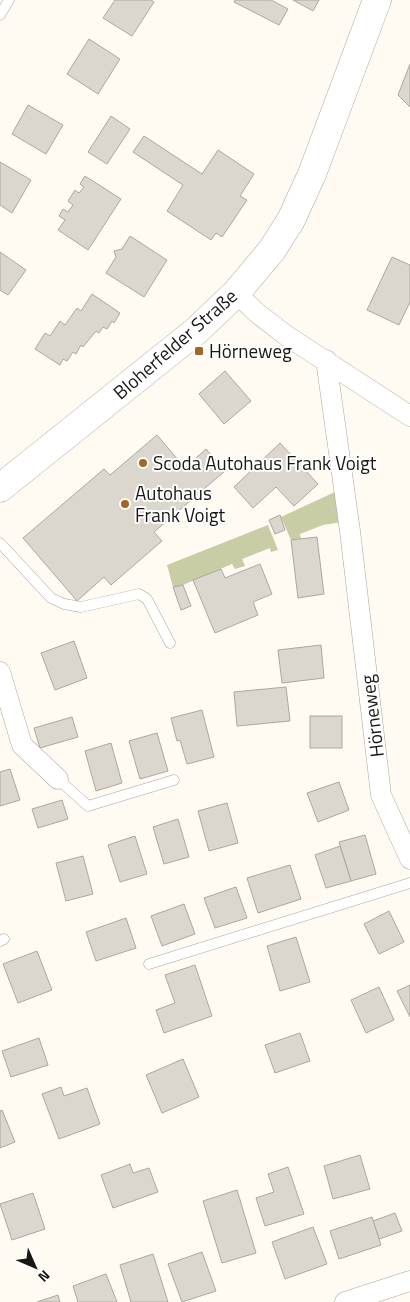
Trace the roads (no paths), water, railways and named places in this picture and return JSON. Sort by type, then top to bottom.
[{"type":"street","name":"Bloherfelder Straße","points":[[0,488],[186,339],[236,293],[272,250],[291,220],[312,174],[377,0]]},
{"type":"street","points":[[236,293],[257,313],[287,336],[410,416]]},
{"type":"street","name":"Hörneweg","points":[[326,360],[351,540],[381,796],[410,859]]},
{"type":"street","points":[[0,672],[22,745],[58,778]]},
{"type":"street","points":[[345,1302],[410,1281]]},
{"type":"lane","points":[[0,15],[9,0]]},
{"type":"lane","points":[[0,543],[51,598],[64,604],[80,607],[139,594],[147,599],[170,643]]},
{"type":"lane","points":[[58,778],[88,806],[174,780]]},
{"type":"lane","points":[[148,964],[410,883]]},
{"type":"place","name":"Hörneweg","points":[[199,351]]},
{"type":"place","name":"Scoda Autohaus Frank Voigt","points":[[143,463]]},
{"type":"place","name":"Autohaus Frank Voigt","points":[[125,504]]}]
